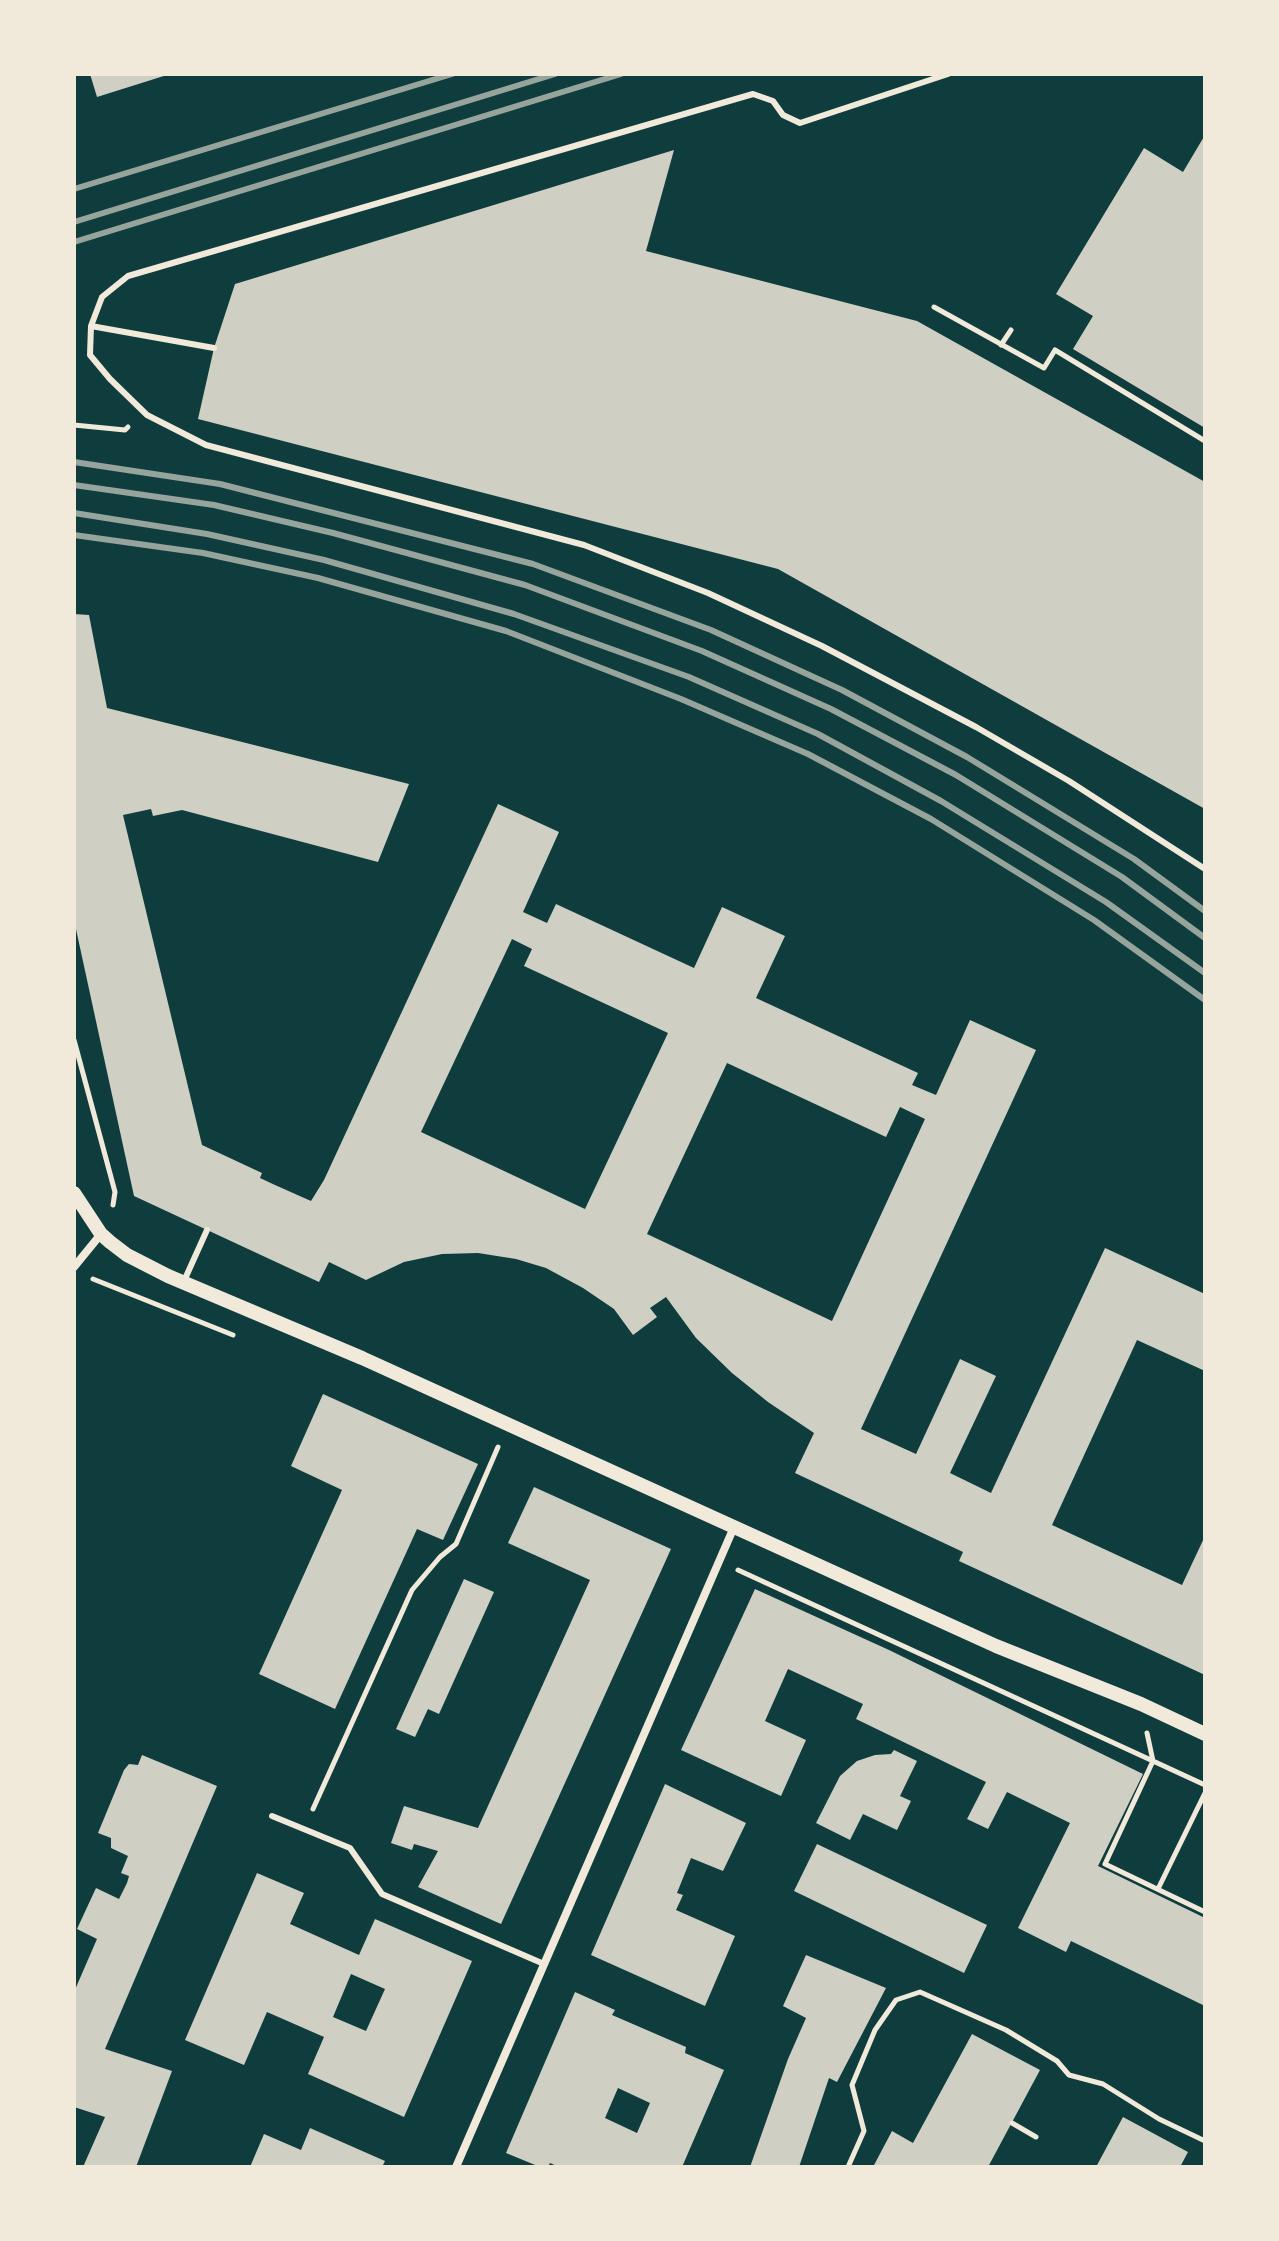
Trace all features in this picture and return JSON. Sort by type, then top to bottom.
[{"type":"street","points":[[74,1193],[101,1234],[127,1255],[183,1282],[340,1348],[996,1646],[1141,1704],[1205,1734]]},
{"type":"street","points":[[74,1267],[101,1234]]},
{"type":"street","points":[[456,2167],[734,1527]]},
{"type":"lane","points":[[948,74],[800,123],[783,115],[773,101],[753,94],[128,276],[102,297],[91,326],[90,355],[147,415],[206,445],[584,545],[708,593],[822,646],[976,727],[1069,781],[1205,869]]},
{"type":"lane","points":[[91,326],[214,348]]},
{"type":"lane","points":[[183,1282],[207,1230]]},
{"type":"lane","points":[[272,1816],[350,1848],[382,1894],[544,1964]]},
{"type":"path","points":[[934,307],[1044,368],[1055,350],[1205,441]]},
{"type":"path","points":[[1001,345],[1011,330]]},
{"type":"path","points":[[74,425],[125,430],[147,415]]},
{"type":"path","points":[[74,1040],[76,1060],[115,1192]]},
{"type":"path","points":[[304,1829],[412,1590],[440,1557],[456,1544],[508,1424]]},
{"type":"path","points":[[719,1561],[1205,1785]]},
{"type":"path","points":[[1141,1704],[1153,1761],[1105,1864],[1205,1912]]},
{"type":"path","points":[[1158,1889],[1205,1793]]},
{"type":"path","points":[[848,2167],[864,2131],[852,2085],[875,2030],[896,2000],[920,1992],[1006,2030],[1057,2061],[1069,2075],[1103,2084],[1159,2119],[1205,2141]]},
{"type":"path","points":[[1012,2123],[1036,2137]]},
{"type":"building","points":[[90,74],[167,74],[167,75],[97,97]]},
{"type":"building","points":[[1205,135],[1205,428],[1073,349],[1093,316],[1056,294],[1144,148],[1183,172]]},
{"type":"building","points":[[674,150],[646,251],[917,321],[1205,482],[1205,809],[778,569],[198,419],[214,348],[235,284]]},
{"type":"building","points":[[74,614],[89,615],[107,708],[409,784],[378,862],[182,810],[153,816],[151,809],[123,815],[202,1145],[262,1173],[260,1178],[275,1185],[311,1201],[324,1180],[498,804],[559,832],[523,912],[547,923],[556,904],[694,968],[722,907],[785,936],[756,998],[918,1073],[912,1085],[936,1095],[970,1020],[1036,1050],[861,1429],[916,1454],[960,1359],[996,1376],[950,1473],[991,1493],[1105,1248],[1205,1294],[1205,1371],[1137,1340],[1052,1525],[1182,1585],[1205,1536],[1205,1675],[959,1561],[963,1552],[795,1473],[814,1433],[732,1373],[696,1338],[666,1297],[650,1308],[657,1317],[633,1335],[614,1309],[583,1288],[546,1268],[516,1259],[478,1253],[442,1254],[404,1262],[366,1280],[329,1262],[319,1282],[134,1196],[74,920]],"holes":[[[512,939],[532,949],[524,966],[668,1033],[585,1209],[421,1132]],[[727,1063],[886,1137],[900,1107],[925,1119],[832,1321],[647,1234]]]},
{"type":"building","points":[[323,1394],[478,1464],[443,1540],[417,1529],[335,1709],[259,1674],[342,1490],[291,1466]]},
{"type":"building","points":[[534,1487],[671,1549],[501,1924],[418,1887],[438,1851],[414,1844],[412,1850],[391,1843],[404,1806],[478,1828],[590,1580],[508,1543]]},
{"type":"building","points":[[464,1579],[494,1592],[439,1714],[428,1709],[415,1737],[396,1729]]},
{"type":"building","points":[[755,1589],[889,1650],[1143,1774],[1098,1866],[1205,1918],[1205,2006],[1071,1941],[1066,1952],[1018,1928],[1070,1823],[1007,1792],[988,1829],[967,1819],[986,1782],[856,1719],[863,1704],[788,1669],[765,1721],[806,1740],[781,1796],[681,1750]]},
{"type":"building","points":[[894,1750],[917,1761],[900,1796],[911,1801],[897,1830],[863,1814],[850,1840],[816,1823],[840,1776],[857,1761],[891,1754]]},
{"type":"building","points":[[142,1755],[217,1786],[105,2049],[172,2071],[136,2167],[83,2167],[105,2117],[74,2107],[74,1992],[97,1939],[77,1929],[96,1888],[119,1899],[127,1883],[129,1876],[121,1873],[128,1856],[111,1848],[111,1838],[98,1833],[124,1770],[129,1764],[138,1765]]},
{"type":"building","points":[[665,1784],[746,1823],[723,1871],[691,1858],[677,1893],[683,1895],[676,1910],[735,1936],[705,2006],[591,1955]]},
{"type":"building","points":[[817,1844],[987,1925],[964,1973],[794,1891]]},
{"type":"building","points":[[257,1873],[304,1893],[290,1924],[359,1955],[375,1919],[472,1961],[404,2117],[308,2074],[324,2037],[267,2012],[244,2065],[185,2040]],"holes":[[[351,1974],[385,1989],[366,2031],[333,2017]]]},
{"type":"building","points":[[806,1955],[886,1988],[837,2082],[829,2078],[799,2167],[750,2167],[788,2059],[806,2018],[783,2006]]},
{"type":"building","points":[[575,1992],[615,2010],[612,2015],[686,2047],[685,2053],[724,2070],[682,2167],[559,2167],[550,2163],[548,2167],[540,2167],[506,2153]],"holes":[[[618,2088],[650,2103],[637,2133],[605,2118]]]},
{"type":"building","points":[[972,2034],[1040,2070],[988,2167],[873,2167],[892,2131],[913,2143]]},
{"type":"building","points":[[1123,2117],[1188,2152],[1180,2167],[1096,2167]]},
{"type":"building","points":[[310,2128],[385,2161],[382,2167],[250,2167],[264,2134],[301,2150]]},
{"type":"railway","points":[[74,189],[452,74]]},
{"type":"railway","points":[[74,222],[555,74]]},
{"type":"railway","points":[[74,242],[621,74]]},
{"type":"railway","points":[[74,462],[220,484],[533,564],[711,630],[842,690],[967,757],[1134,859],[1205,911]]},
{"type":"railway","points":[[74,485],[214,505],[333,533],[525,585],[702,651],[831,709],[956,775],[1122,877],[1205,938]]},
{"type":"railway","points":[[74,513],[207,534],[324,560],[514,614],[689,677],[818,734],[941,801],[1106,902],[1205,973]]},
{"type":"railway","points":[[74,535],[203,553],[318,578],[506,631],[681,699],[808,754],[931,819],[1094,920],[1205,1000]]}]
